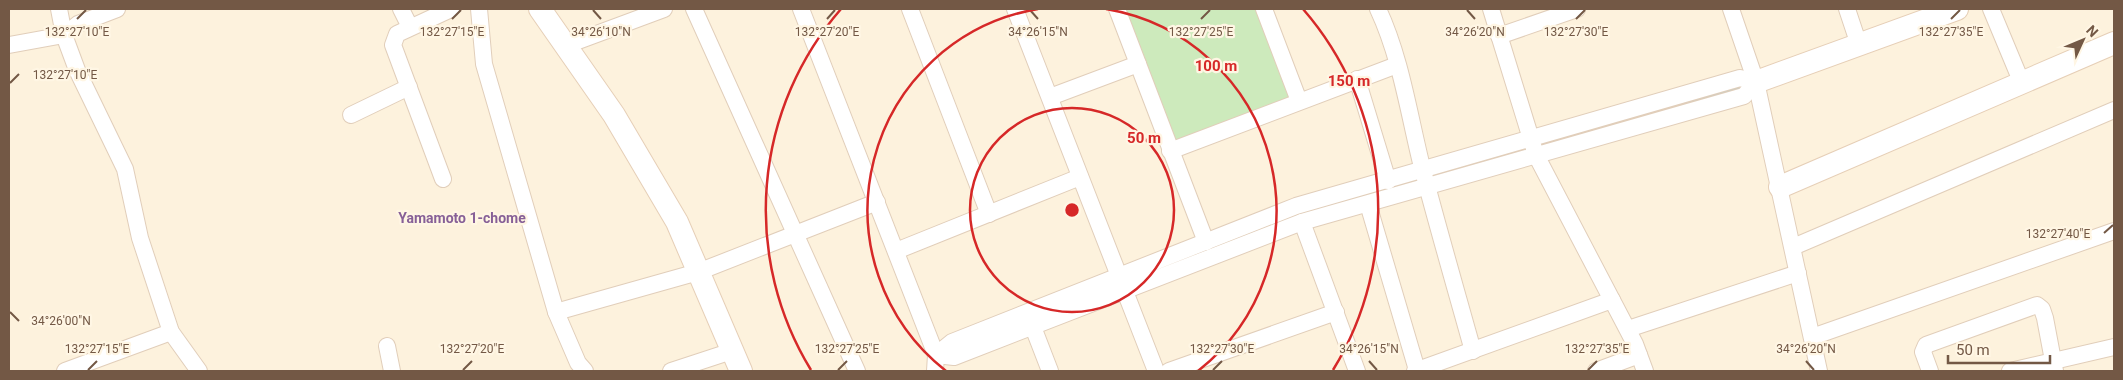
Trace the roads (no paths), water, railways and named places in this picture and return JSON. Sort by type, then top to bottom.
[{"type":"street","points":[[59,9],[64,35],[77,70],[125,169],[140,238],[171,332],[199,371]]},
{"type":"street","points":[[9,45],[64,35],[78,24],[117,9]]},
{"type":"street","points":[[401,9],[410,28]]},
{"type":"street","points":[[480,9],[484,64],[556,312],[578,363],[585,371]]},
{"type":"street","points":[[540,9],[567,45],[614,115],[677,222],[741,371]]},
{"type":"street","points":[[567,45],[664,9]]},
{"type":"street","points":[[694,9],[858,371]]},
{"type":"street","points":[[801,9],[896,251],[935,363],[951,371]]},
{"type":"street","points":[[910,9],[989,214]]},
{"type":"street","points":[[1016,9],[1156,371]]},
{"type":"street","points":[[1117,9],[1206,242]]},
{"type":"street","points":[[1264,9],[1299,101]]},
{"type":"street","points":[[1378,9],[1385,24],[1397,64],[1473,351]]},
{"type":"street","points":[[1491,9],[1536,155],[1628,329],[1645,371]]},
{"type":"street","points":[[1499,36],[1577,9]]},
{"type":"street","points":[[1731,9],[1756,82],[1819,371]]},
{"type":"street","points":[[1846,9],[1859,45]]},
{"type":"street","points":[[935,363],[952,342],[1296,206],[1388,181],[1426,179],[1536,155],[1744,96],[1756,82],[1957,9]]},
{"type":"street","points":[[1991,9],[2021,81]]},
{"type":"street","points":[[443,179],[393,44],[396,34],[446,10]]},
{"type":"street","points":[[1780,186],[2021,81],[2114,43]]},
{"type":"street","points":[[1050,97],[1138,64]]},
{"type":"street","points":[[1170,151],[1397,64]]},
{"type":"street","points":[[935,363],[1302,222],[1368,204],[1426,179],[1530,139],[1740,78],[1756,82]]},
{"type":"street","points":[[1357,80],[1388,181]]},
{"type":"street","points":[[351,115],[409,87]]},
{"type":"street","points":[[1793,247],[2114,110]]},
{"type":"street","points":[[896,251],[1080,177]]},
{"type":"street","points":[[556,312],[698,272],[877,202]]},
{"type":"street","points":[[1368,204],[1416,371],[1612,300]]},
{"type":"street","points":[[1302,222],[1357,371]]},
{"type":"street","points":[[1812,337],[2114,231]]},
{"type":"street","points":[[1628,329],[1798,273]]},
{"type":"street","points":[[1930,371],[1923,352],[1926,346],[2037,305],[2042,309],[2045,318],[2054,366]]},
{"type":"street","points":[[1169,371],[1336,312]]},
{"type":"street","points":[[1034,326],[1050,371]]},
{"type":"street","points":[[65,371],[171,332]]},
{"type":"street","points":[[387,346],[392,371]]},
{"type":"street","points":[[2010,371],[2054,366],[2114,348]]},
{"type":"street","points":[[671,371],[732,350]]},
{"type":"street","points":[[1596,371],[1639,355]]},
{"type":"waterway","points":[[1466,167],[1739,88]]},
{"type":"district","name":"Yamamoto 1-chome","points":[[462,218]]}]
